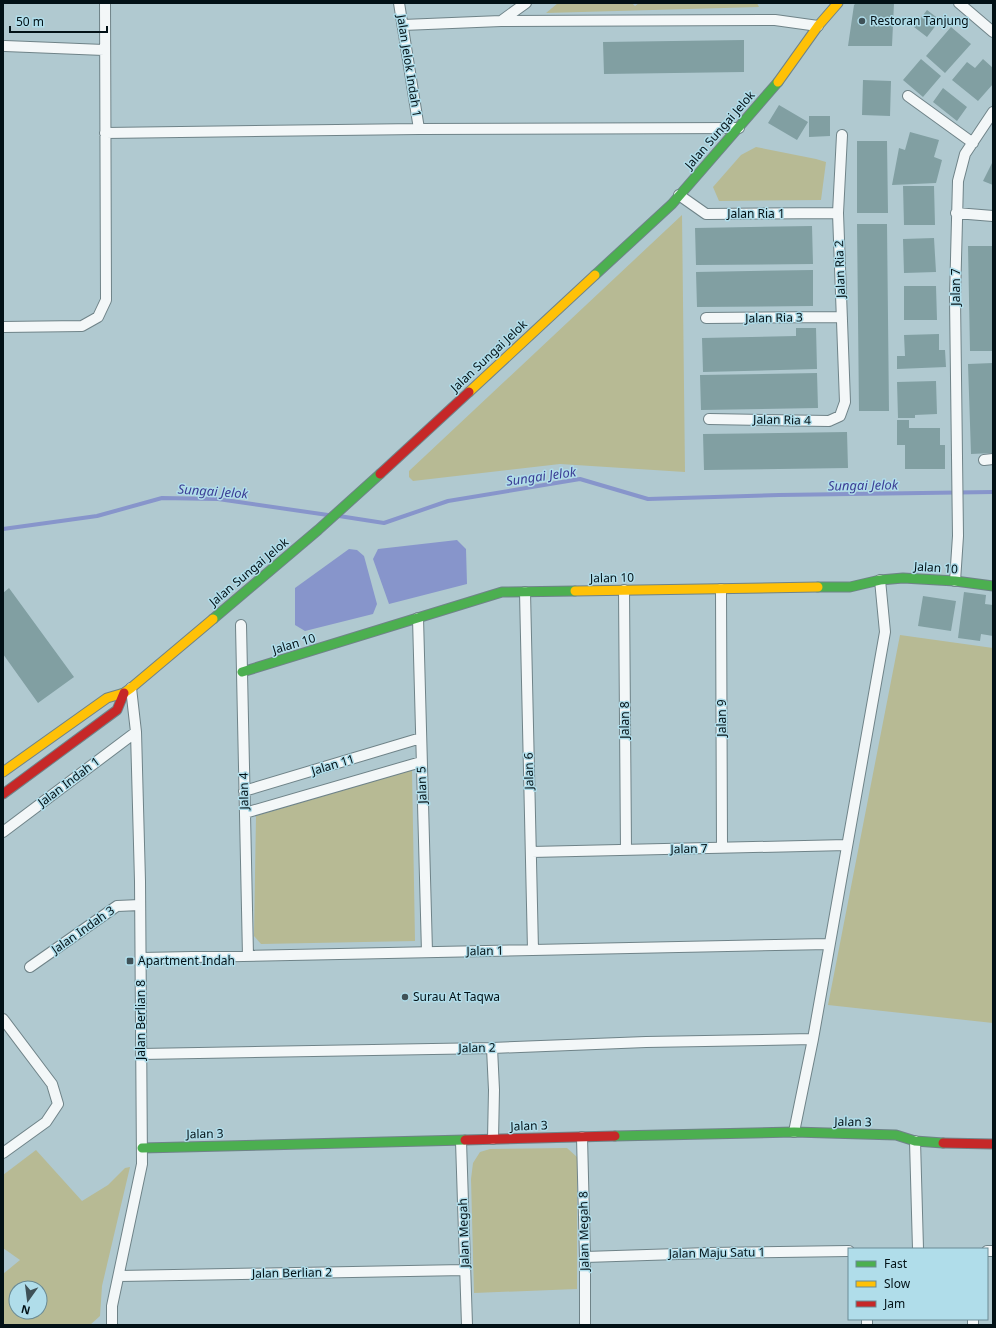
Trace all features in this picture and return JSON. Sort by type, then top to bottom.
[{"type":"street","points":[[3,327],[82,326],[98,316],[106,300],[105,3]]},
{"type":"street","name":"Jalan Jelok Indah 1","points":[[399,3],[419,129]]},
{"type":"street","points":[[501,21],[526,3]]},
{"type":"street","name":"Jalan Sungai Jelok","points":[[3,772],[107,698],[127,690],[318,530],[360,492],[679,195],[775,86],[818,26],[838,3]]},
{"type":"street","points":[[959,3],[993,32]]},
{"type":"street","points":[[403,25],[501,21],[776,20],[818,26]]},
{"type":"street","points":[[5,46],[104,50]]},
{"type":"street","points":[[908,96],[973,143]]},
{"type":"street","name":"Jalan 7","points":[[955,581],[958,536],[956,213],[958,181],[965,154],[993,112]]},
{"type":"street","points":[[105,133],[419,129],[739,128]]},
{"type":"street","name":"Jalan Ria 2","points":[[842,135],[838,213],[845,402]]},
{"type":"street","name":"Jalan Ria 1","points":[[679,195],[706,214],[838,213]]},
{"type":"street","points":[[956,213],[993,216]]},
{"type":"street","name":"Jalan Ria 3","points":[[706,318],[842,317]]},
{"type":"street","name":"Jalan Ria 4","points":[[709,419],[829,421],[840,416],[845,402]]},
{"type":"street","name":"Jalan 10","points":[[242,672],[502,592],[850,587],[880,580],[903,578],[955,581],[993,586]]},
{"type":"street","points":[[794,1132],[813,1039],[885,632],[880,580]]},
{"type":"street","name":"Jalan 9","points":[[721,589],[722,848]]},
{"type":"street","name":"Jalan 8","points":[[624,590],[626,850]]},
{"type":"street","name":"Jalan 6","points":[[525,592],[533,950]]},
{"type":"street","name":"Jalan 5","points":[[418,618],[427,952]]},
{"type":"street","name":"Jalan 4","points":[[241,625],[248,956]]},
{"type":"street","name":"Jalan Sungai Jelok","points":[[3,794],[117,710],[127,690]]},
{"type":"street","name":"Jalan Berlian 8","points":[[112,1325],[112,1306],[142,1164],[140,881],[136,732],[127,690]]},
{"type":"street","name":"Jalan Indah 1","points":[[3,832],[136,732]]},
{"type":"street","name":"Jalan 11","points":[[244,791],[421,738]]},
{"type":"street","name":"Jalan 11","points":[[245,813],[421,762]]},
{"type":"street","name":"Jalan 7","points":[[531,852],[847,845]]},
{"type":"street","name":"Jalan Indah 3","points":[[30,967],[117,906],[140,905]]},
{"type":"street","name":"Jalan 1","points":[[141,958],[830,944]]},
{"type":"street","points":[[3,1019],[52,1084],[58,1104],[46,1122],[3,1153]]},
{"type":"street","name":"Jalan 2","points":[[141,1054],[492,1048],[646,1042],[813,1039]]},
{"type":"street","points":[[492,1048],[494,1090],[493,1139]]},
{"type":"street","name":"Jalan 3","points":[[142,1148],[794,1132],[896,1135],[916,1141],[931,1143],[993,1144]]},
{"type":"street","name":"Jalan Megah 8","points":[[582,1137],[586,1257],[585,1325]]},
{"type":"street","name":"Jalan Megah","points":[[461,1141],[467,1325]]},
{"type":"street","points":[[916,1141],[918,1248]]},
{"type":"street","name":"Jalan Maju Satu 1","points":[[586,1257],[848,1251]]},
{"type":"street","name":"Jalan Berlian 2","points":[[119,1276],[465,1270]]},
{"type":"green space","points":[[558,3],[632,3],[635,6],[639,3],[757,3],[759,7],[546,13]]},
{"type":"green space","points":[[756,147],[826,162],[821,200],[719,201],[713,187],[741,155]]},
{"type":"green space","points":[[682,215],[685,472],[560,464],[413,481],[409,477],[409,471]]},
{"type":"green space","points":[[900,635],[993,648],[993,1023],[828,1005]]},
{"type":"green space","points":[[412,770],[415,941],[261,944],[254,936],[256,816]]},
{"type":"green space","points":[[567,1148],[577,1157],[577,1289],[474,1293],[471,1179],[473,1163],[480,1152],[490,1149]]},
{"type":"green space","points":[[36,1150],[82,1201],[108,1185],[125,1168],[130,1167],[102,1286],[100,1316],[90,1325],[3,1325],[3,1274],[20,1260],[3,1248],[3,1175]]},
{"type":"water","points":[[457,540],[466,549],[467,584],[389,604],[373,559],[378,549]]},
{"type":"water","points":[[349,549],[357,550],[364,556],[377,604],[373,614],[305,631],[295,625],[295,588]]},
{"type":"building","points":[[856,3],[894,3],[892,46],[848,46],[854,5]]},
{"type":"building","points":[[927,10],[940,20],[927,37],[914,27]]},
{"type":"building","points":[[951,27],[971,44],[945,73],[926,56]]},
{"type":"building","points":[[744,40],[744,72],[604,74],[603,42]]},
{"type":"building","points":[[921,59],[941,76],[923,97],[903,80]]},
{"type":"building","points":[[983,59],[993,68],[993,84],[978,101],[952,80],[967,62],[975,68]]},
{"type":"building","points":[[863,80],[891,81],[890,116],[862,115]]},
{"type":"building","points":[[943,88],[967,107],[957,121],[933,102]]},
{"type":"building","points":[[779,105],[808,122],[797,140],[768,123]]},
{"type":"building","points":[[809,116],[830,116],[830,136],[809,137]]},
{"type":"building","points":[[910,132],[939,140],[934,157],[942,160],[936,183],[892,185],[899,148],[905,150]]},
{"type":"building","points":[[857,141],[887,141],[888,213],[857,213]]},
{"type":"building","points":[[993,161],[993,185],[983,181]]},
{"type":"building","points":[[903,186],[934,186],[935,225],[904,225]]},
{"type":"building","points":[[857,224],[887,224],[889,411],[859,411]]},
{"type":"building","points":[[812,226],[813,264],[696,265],[695,228]]},
{"type":"building","points":[[934,238],[936,272],[904,273],[903,239]]},
{"type":"building","points":[[968,246],[993,246],[993,351],[970,351]]},
{"type":"building","points":[[813,270],[813,306],[697,307],[696,272]]},
{"type":"building","points":[[904,286],[936,286],[937,320],[904,320]]},
{"type":"building","points":[[796,328],[816,328],[817,369],[703,372],[702,338],[796,336]]},
{"type":"building","points":[[939,334],[939,350],[945,350],[946,367],[897,369],[897,356],[905,356],[904,335]]},
{"type":"building","points":[[993,363],[993,453],[971,454],[968,364]]},
{"type":"building","points":[[817,373],[818,408],[701,410],[700,375]]},
{"type":"building","points":[[936,381],[937,414],[915,415],[915,418],[898,418],[897,382]]},
{"type":"building","points":[[897,420],[909,420],[909,428],[940,428],[940,445],[945,445],[945,469],[905,469],[905,445],[897,445]]},
{"type":"building","points":[[847,432],[848,468],[704,470],[703,434]]},
{"type":"building","points":[[9,588],[74,677],[38,703],[3,654],[3,593]]},
{"type":"building","points":[[964,592],[986,595],[985,604],[993,605],[993,636],[981,634],[980,641],[958,638]]},
{"type":"building","points":[[923,596],[956,601],[951,631],[918,626]]},
{"type":"waterway","name":"Sungai Jelok","points":[[339,516],[384,523],[448,501],[580,479],[648,499],[779,495],[993,492]]},
{"type":"waterway","name":"Sungai Jelok","points":[[3,529],[97,516],[162,498],[218,499],[328,515]]},
{"type":"traffic: fast","points":[[595,275],[672,204],[778,82]]},
{"type":"traffic: fast","points":[[213,619],[318,530],[380,474]]},
{"type":"traffic: fast","points":[[818,587],[850,587],[880,580],[903,578],[955,581],[993,586]]},
{"type":"traffic: fast","points":[[242,672],[502,592],[575,591]]},
{"type":"traffic: fast","points":[[615,1136],[794,1132],[896,1135],[915,1141],[943,1143]]},
{"type":"traffic: fast","points":[[142,1148],[465,1140]]},
{"type":"traffic: slow","points":[[778,82],[818,26],[838,3]]},
{"type":"traffic: slow","points":[[469,392],[595,275]]},
{"type":"traffic: slow","points":[[575,591],[818,587]]},
{"type":"traffic: slow","points":[[3,772],[107,698],[124,693],[131,688],[213,619]]},
{"type":"traffic: jam","points":[[380,474],[469,392]]},
{"type":"traffic: jam","points":[[3,794],[117,710],[124,693]]},
{"type":"traffic: jam","points":[[465,1140],[615,1136]]},
{"type":"traffic: jam","points":[[943,1143],[993,1144]]},
{"type":"place","name":"Restoran Tanjung","points":[[862,21]]},
{"type":"place","name":"Apartment Indah","points":[[130,961]]},
{"type":"place","name":"Surau At Taqwa","points":[[405,997]]}]
